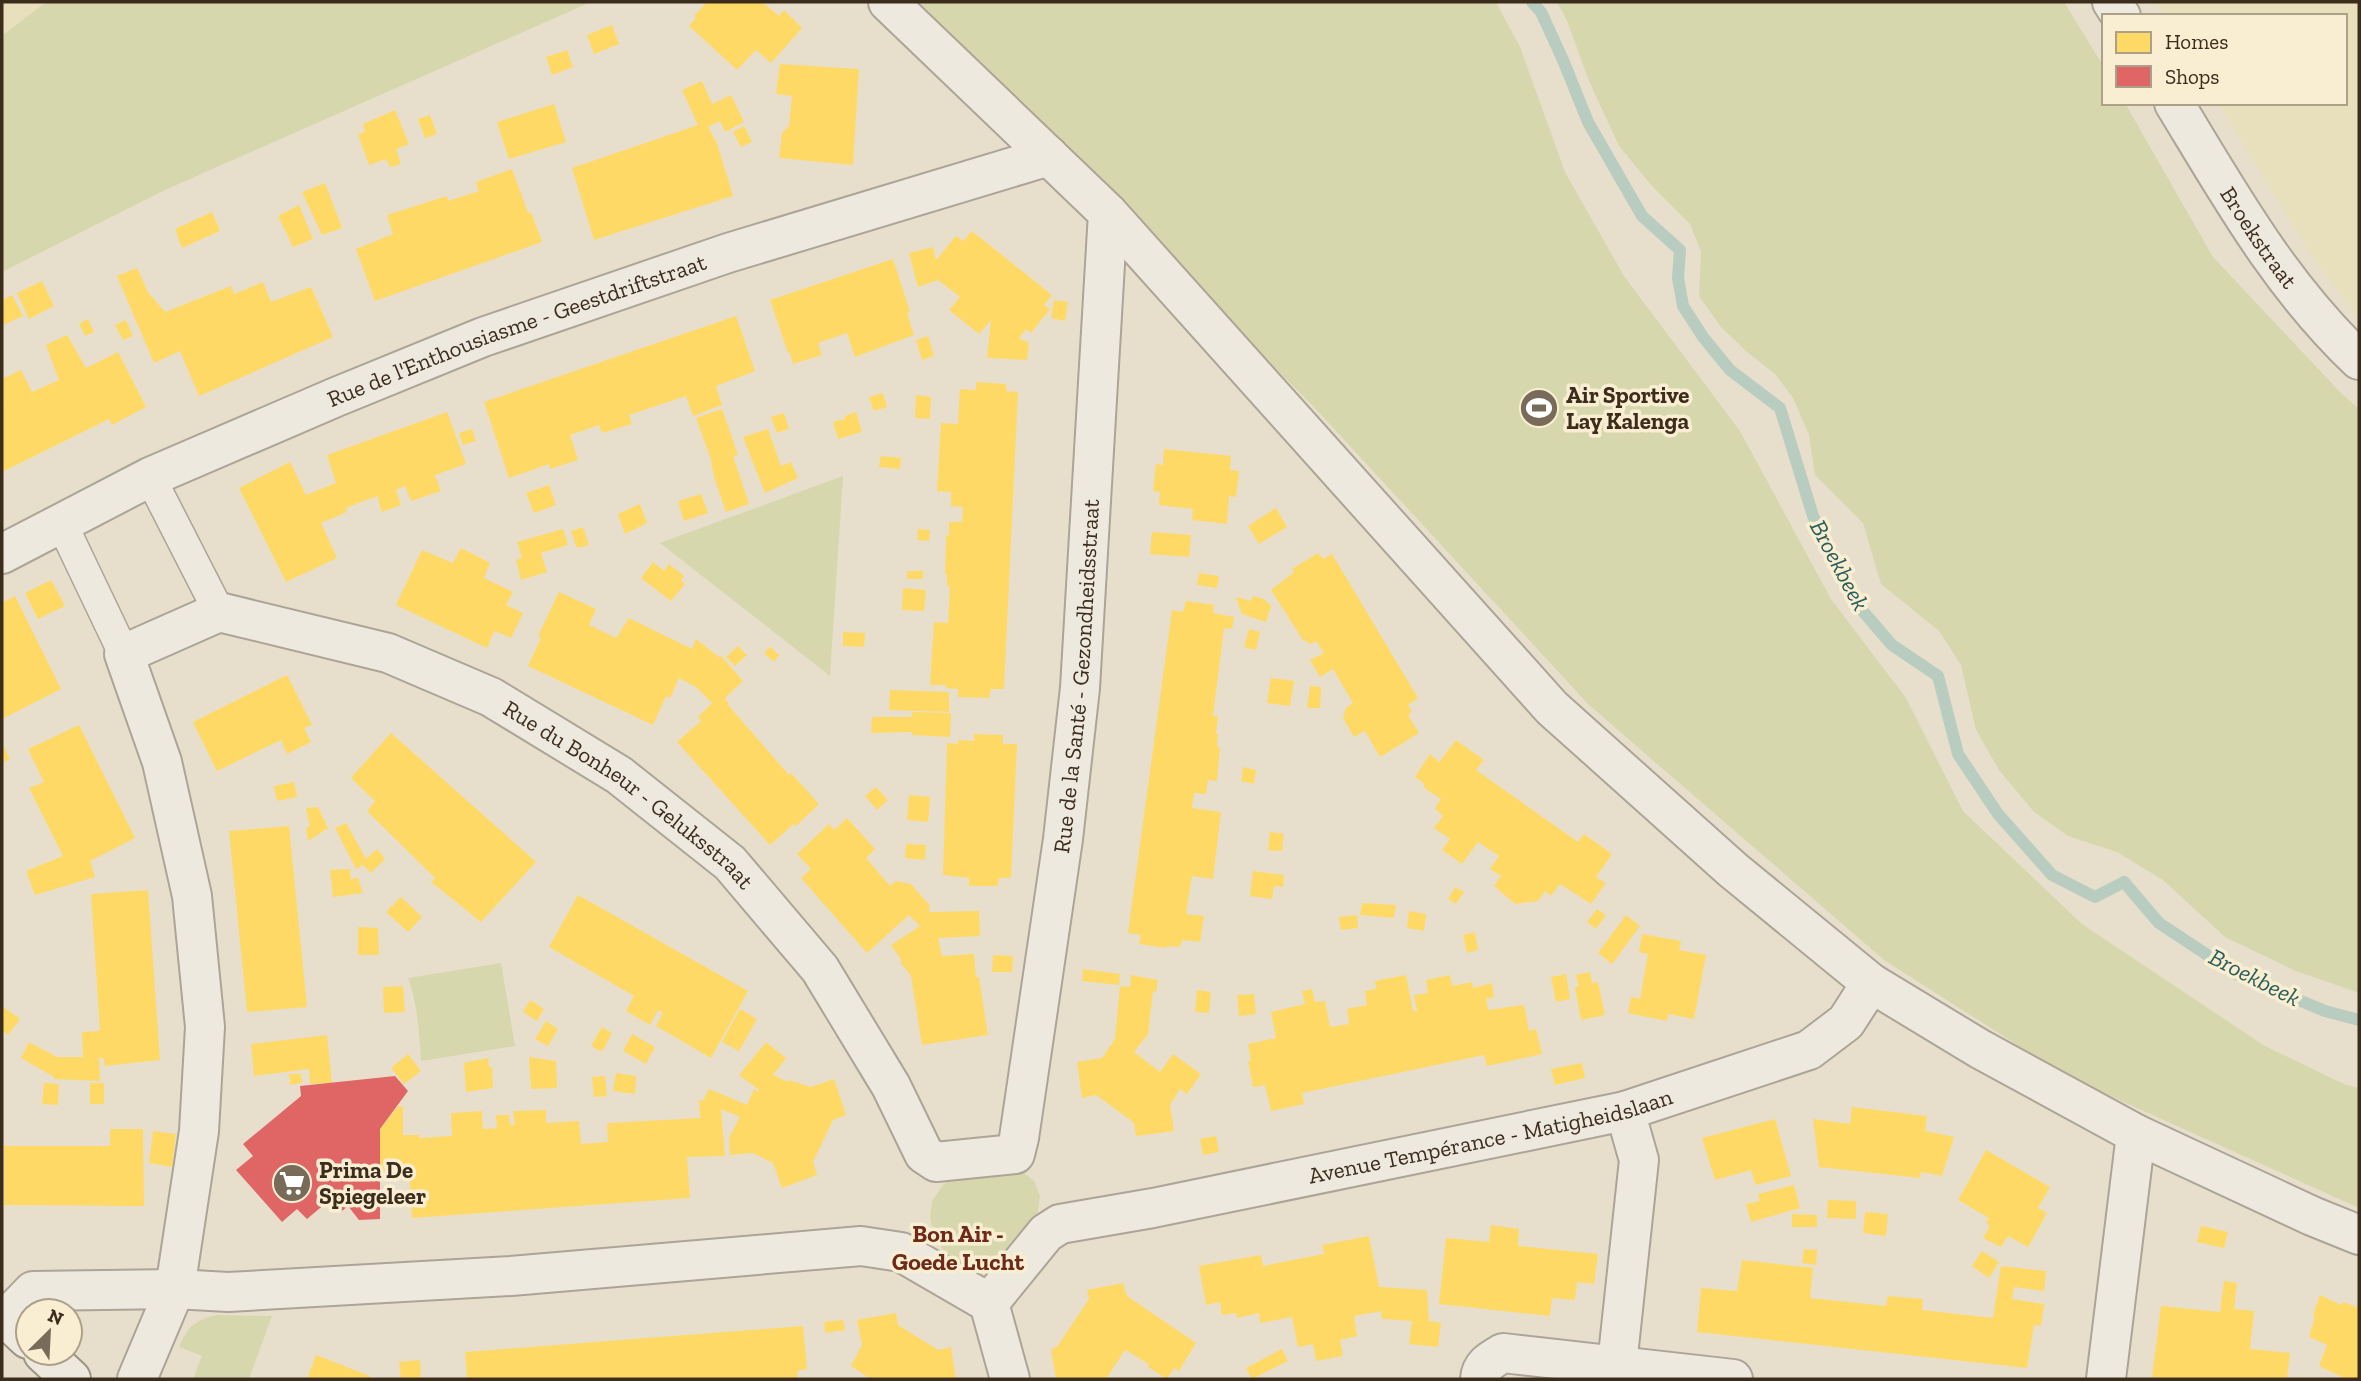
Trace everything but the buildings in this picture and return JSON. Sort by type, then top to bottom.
[{"type":"street","points":[[888,2],[1108,213],[1552,708],[1733,870],[1871,983],[1980,1049],[2136,1134],[2359,1235]]},
{"type":"street","name":"Broekstraat","points":[[2175,105],[2249,228],[2273,262],[2307,306],[2359,360]]},
{"type":"street","name":"Rue de l'Enthousiasme - Geestdriftstraat","points":[[2,554],[150,477],[483,337],[728,253],[1049,156]]},
{"type":"street","name":"Rue de la Santé - Gezondheidsstraat","points":[[1019,1138],[1063,839],[1080,688],[1108,213]]},
{"type":"street","points":[[124,654],[219,612],[150,477]]},
{"type":"street","points":[[61,522],[124,654],[162,762],[192,896],[205,1027],[199,1131],[176,1289],[137,1379]]},
{"type":"street","name":"Rue du Bonheur - Geluksstraat","points":[[219,612],[388,653],[491,698],[619,775],[730,863],[820,969],[891,1086],[924,1154],[936,1162],[1014,1154],[1019,1138]]},
{"type":"street","name":"Avenue Tempérance - Matigheidslaan","points":[[993,1313],[1046,1233],[1060,1224],[1153,1208],[1625,1111],[1809,1050],[1846,1022],[1871,983]]},
{"type":"street","points":[[1617,1365],[1639,1160],[1625,1111]]},
{"type":"street","points":[[2106,1379],[2136,1134]]},
{"type":"street","points":[[12,1324],[33,1290],[176,1289],[228,1292],[511,1276],[861,1246],[901,1252],[993,1313],[1010,1379]]},
{"type":"street","points":[[1480,1379],[1481,1372],[1489,1361],[1503,1353],[1733,1379]]},
{"type":"street","points":[[58,1367],[71,1379]]},
{"type":"shaded area","points":[[2,2],[46,2],[2,36]]},
{"type":"shaded area","points":[[2156,2],[2359,2],[2359,319],[2314,260],[2219,105],[2347,105],[2347,14],[2164,14]]},
{"type":"green space","points":[[46,2],[591,2],[165,190],[2,272],[2,36]]},
{"type":"green space","points":[[910,2],[1496,2],[1520,47],[1565,172],[1624,276],[1740,431],[1831,599],[1906,698],[1963,811],[2082,924],[2265,1046],[2346,1085],[2359,1088],[2359,1208],[2066,1076],[1884,960],[1589,705],[1313,406]]},
{"type":"green space","points":[[1557,2],[2064,2],[2102,64],[2102,105],[2126,105],[2213,257],[2359,409],[2359,993],[2296,971],[2225,937],[2163,880],[2117,852],[2068,836],[2034,812],[1999,770],[1976,730],[1961,665],[1939,631],[1881,584],[1863,523],[1815,475],[1809,435],[1793,398],[1775,374],[1721,327],[1699,296],[1701,252],[1690,224],[1652,186],[1619,146],[1589,81],[1567,21]]},
{"type":"green space","points":[[843,476],[830,676],[660,543]]},
{"type":"green space","points":[[501,963],[515,1046],[421,1061],[416,1009],[408,978]]},
{"type":"green space","points":[[1018,1168],[1034,1181],[1040,1196],[1037,1217],[999,1268],[980,1275],[961,1271],[946,1256],[936,1237],[930,1219],[932,1201],[943,1185],[957,1174]]},
{"type":"green space","points":[[217,1315],[272,1316],[249,1379],[193,1379],[202,1356],[179,1347],[193,1325]]},
{"type":"waterway","name":"Broekbeek","points":[[1532,2],[1541,12],[1588,122],[1642,216],[1680,250],[1678,278],[1683,306],[1703,337],[1730,370],[1780,408],[1813,516],[1861,609],[1892,645],[1938,676],[1958,754],[1998,814],[2052,875],[2095,897],[2124,882],[2159,923],[2236,974],[2325,1011],[2359,1020]]},
{"type":"place","name":"Air Sportive Lay Kalenga","points":[[1539,408]]},
{"type":"place","name":"Prima De Spiegeleer","points":[[292,1183]]},
{"type":"district","name":"Bon Air - Goede Lucht","points":[[958,1247]]}]
